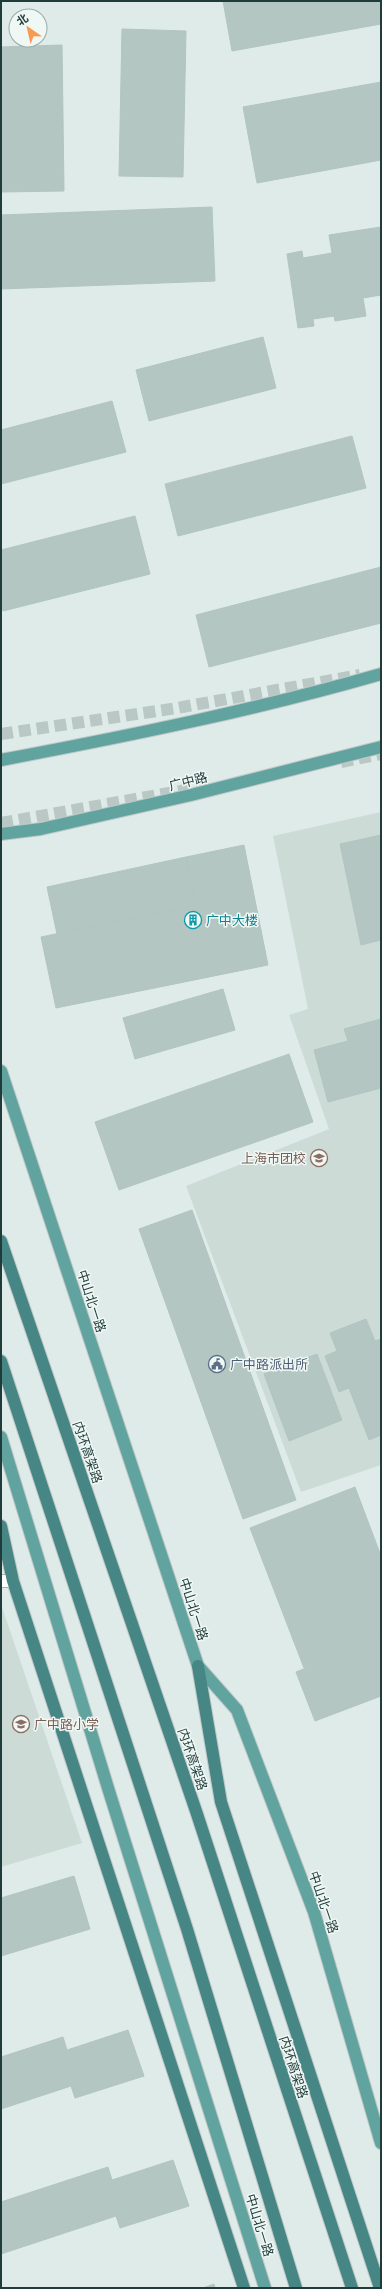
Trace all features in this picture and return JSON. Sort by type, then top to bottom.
[{"type":"highway","name":"内环高架路","points":[[1,1241],[197,1814],[352,2288]]},
{"type":"highway","points":[[1,1361],[187,1929],[296,2288]]},
{"type":"highway","points":[[1,1526],[7,1581],[244,2288]]},
{"type":"highway","points":[[198,1666],[220,1802],[380,2288]]},
{"type":"main road","points":[[1,760],[122,737],[326,690],[381,674]]},
{"type":"main road","name":"广中路","points":[[1,834],[41,829],[192,795],[381,747]]},
{"type":"main road","name":"中山北一路","points":[[1,1071],[198,1666],[237,1710],[314,1912],[381,2143]]},
{"type":"main road","name":"中山北一路","points":[[1,1437],[108,1788],[265,2288]]},
{"type":"shaded area","name":"上海市团校","points":[[381,812],[381,1465],[301,1492],[186,1186],[329,1129],[289,1015],[308,1009],[273,836]]},
{"type":"shaded area","name":"广中路小学","points":[[1,1604],[82,1843],[1,1867]]},
{"type":"building","points":[[223,1],[381,1],[381,24],[232,51]]},
{"type":"building","points":[[122,29],[186,31],[183,177],[119,176]]},
{"type":"building","points":[[48,45],[62,45],[64,191],[1,192],[1,47],[48,48]]},
{"type":"building","points":[[381,82],[381,160],[257,183],[243,107]]},
{"type":"building","points":[[212,207],[215,281],[1,289],[1,215]]},
{"type":"building","points":[[381,227],[381,295],[363,298],[366,316],[335,321],[334,316],[313,319],[314,326],[298,328],[287,254],[302,251],[303,258],[332,253],[329,235]]},
{"type":"building","points":[[263,337],[276,388],[149,421],[136,370]]},
{"type":"building","points":[[112,401],[126,452],[1,484],[1,430]]},
{"type":"building","points":[[352,436],[366,488],[178,536],[165,484]]},
{"type":"building","points":[[135,516],[150,574],[3,611],[1,602],[1,550]]},
{"type":"building","points":[[381,567],[381,623],[209,667],[196,615]]},
{"type":"building","points":[[381,835],[381,940],[361,945],[340,844]]},
{"type":"building","name":"广中大楼","points":[[244,845],[268,965],[56,1008],[41,937],[196,905],[186,857]]},
{"type":"building","points":[[186,857],[196,905],[57,934],[47,887]]},
{"type":"building","points":[[223,989],[235,1030],[135,1059],[123,1018]]},
{"type":"building","points":[[381,1019],[381,1088],[328,1102],[314,1050],[348,1041],[344,1029]]},
{"type":"building","points":[[289,1054],[313,1122],[119,1190],[95,1122]]},
{"type":"building","name":"广中路派出所","points":[[192,1210],[296,1500],[243,1519],[139,1229]]},
{"type":"building","points":[[366,1319],[375,1341],[381,1339],[381,1435],[369,1440],[349,1388],[339,1392],[325,1356],[337,1351],[330,1333]]},
{"type":"building","points":[[317,1354],[342,1420],[289,1441],[264,1374]]},
{"type":"building","points":[[355,1487],[381,1556],[381,1639],[304,1668],[250,1528]]},
{"type":"building","points":[[381,1639],[381,1696],[315,1721],[296,1672]]},
{"type":"building","points":[[74,1876],[90,1929],[1,1956],[1,1898]]},
{"type":"building","points":[[128,2030],[144,2076],[75,2098],[71,2086],[1,2109],[1,2057],[63,2037],[67,2050]]},
{"type":"building","points":[[173,2160],[189,2206],[120,2228],[116,2216],[1,2254],[1,2202],[108,2167],[112,2180]]},
{"type":"building","points":[[214,2284],[215,2288],[203,2288]]},
{"type":"tunnel","points":[[1,734],[177,708],[360,675]]},
{"type":"tunnel","points":[[341,762],[381,754]]},
{"type":"tunnel","points":[[1,823],[197,788]]},
{"type":"place","name":"广中大楼","points":[[193,920]]},
{"type":"place","name":"上海市团校","points":[[319,1158]]},
{"type":"place","name":"广中路派出所","points":[[217,1364]]},
{"type":"place","name":"广中路小学","points":[[21,1724]]}]
